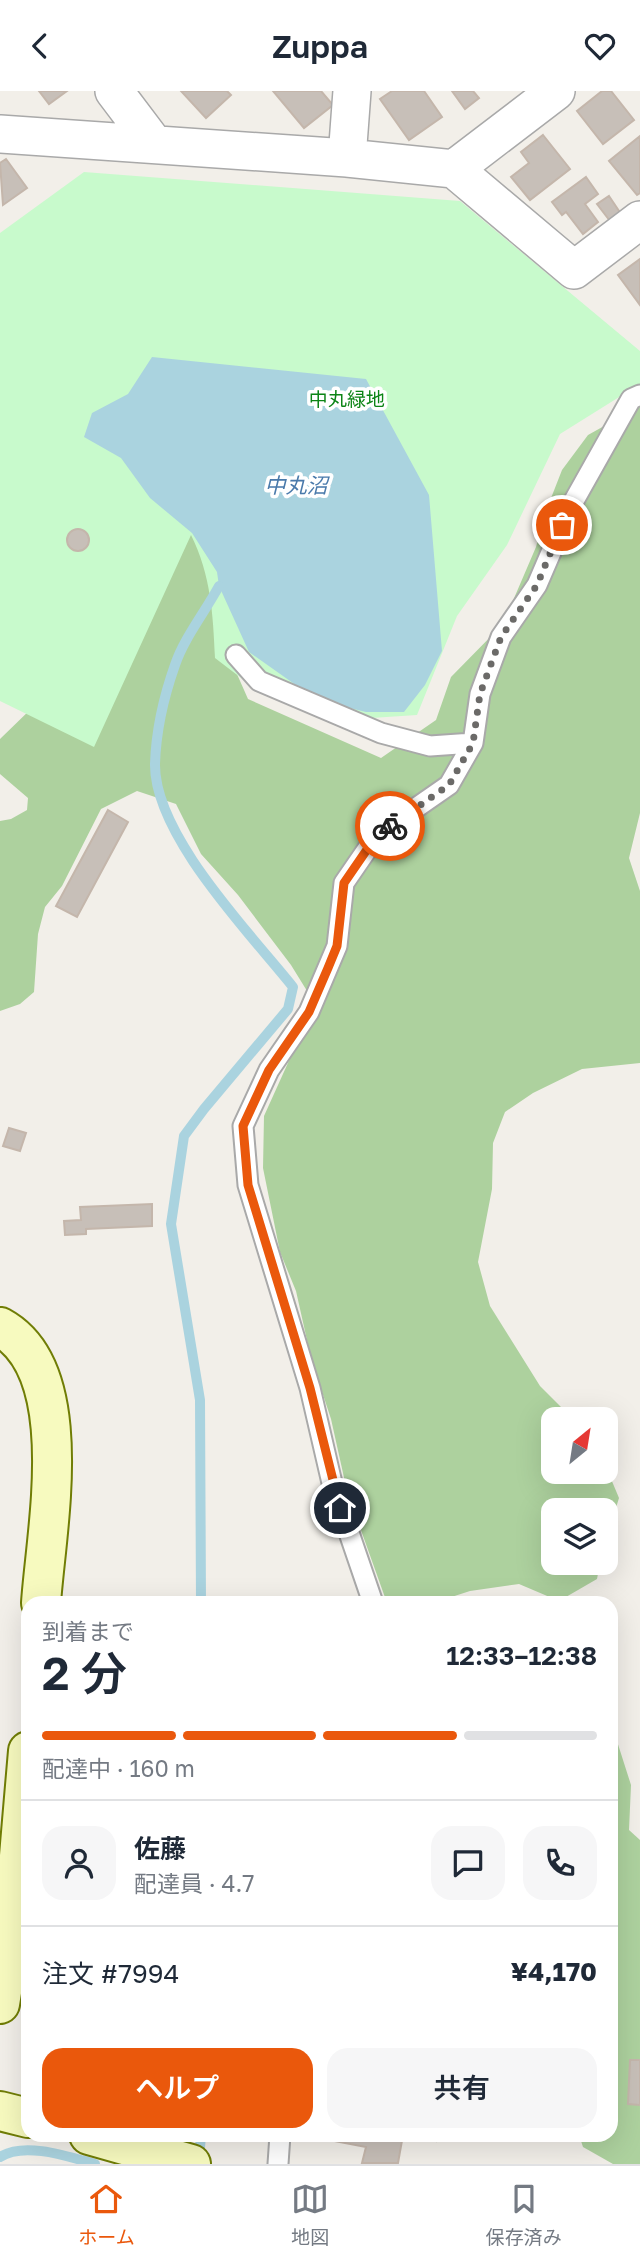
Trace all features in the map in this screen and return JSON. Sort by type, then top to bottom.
[{"type":"street","points":[[114,91],[154,144]]},
{"type":"street","points":[[347,158],[352,91]]},
{"type":"street","points":[[454,169],[556,91]]},
{"type":"street","points":[[0,134],[347,158],[454,169],[574,270],[640,220]]},
{"type":"street","points":[[0,1327],[17,1337],[40,1376],[53,1439],[42,1596]]},
{"type":"street","points":[[0,2004],[13,1926],[21,1833]]},
{"type":"street","points":[[0,2111],[21,2116]]},
{"type":"street","points":[[114,2142],[191,2164]]},
{"type":"lane","points":[[371,1596],[332,1483],[310,1388],[248,1185],[243,1126],[269,1070],[309,1012],[337,946],[344,883],[377,835],[449,785],[473,743],[480,694],[501,637],[537,585],[571,506],[597,455],[631,399],[640,395]]},
{"type":"lane","points":[[236,655],[259,681],[381,733],[430,745],[473,743]]},
{"type":"lane","points":[[278,2164],[280,2142]]},
{"type":"green space","name":"中丸緑地","points":[[84,172],[460,201],[640,351],[640,384],[560,434],[507,545],[457,616],[417,715],[356,719],[245,681],[215,658],[207,580],[191,535],[94,747],[0,701],[0,233]]},
{"type":"green space","points":[[640,406],[640,813],[629,858],[640,891],[640,1063],[582,1069],[533,1093],[505,1112],[493,1143],[492,1189],[478,1262],[490,1306],[540,1386],[561,1407],[541,1407],[541,1484],[613,1484],[619,1498],[618,1501],[618,1498],[541,1498],[541,1575],[598,1575],[597,1579],[568,1596],[547,1596],[519,1584],[455,1596],[384,1596],[347,1491],[331,1419],[311,1358],[296,1291],[280,1252],[263,1168],[264,1116],[292,1054],[320,1012],[291,965],[238,895],[201,854],[176,804],[137,791],[101,809],[62,886],[45,907],[38,934],[34,992],[20,1004],[0,1011],[0,821],[11,819],[27,810],[28,798],[0,774],[0,739],[35,705],[95,539],[205,534],[229,656],[248,699],[381,758],[436,720],[451,677],[503,624],[536,547],[562,470],[588,435]]},
{"type":"green space","points":[[618,1744],[631,1785],[629,1830],[640,1840],[640,2164],[613,2164],[583,2147],[581,2142],[618,2142]]},
{"type":"water","name":"中丸沼","points":[[152,357],[366,379],[429,495],[442,651],[425,685],[404,712],[366,712],[317,700],[249,652],[219,586],[217,572],[192,533],[150,498],[121,458],[84,437],[92,413],[128,394]]},
{"type":"building","points":[[39,91],[67,91],[49,104]]},
{"type":"building","points":[[181,91],[227,91],[231,95],[206,118]]},
{"type":"building","points":[[273,91],[321,91],[333,105],[304,128]]},
{"type":"building","points":[[392,91],[424,91],[442,117],[409,140],[380,99]]},
{"type":"building","points":[[452,91],[473,91],[479,98],[465,109]]},
{"type":"building","points":[[602,91],[611,91],[634,120],[603,144],[577,111]]},
{"type":"building","points":[[543,135],[570,169],[530,200],[511,177],[529,163],[521,152]]},
{"type":"building","points":[[640,136],[640,193],[637,195],[609,161]]},
{"type":"building","points":[[6,159],[27,188],[3,205],[0,163]]},
{"type":"building","points":[[586,177],[598,194],[585,204],[598,222],[583,234],[566,212],[562,215],[552,202]]},
{"type":"building","points":[[609,196],[621,214],[610,221],[597,204]]},
{"type":"building","points":[[640,259],[640,305],[618,275]]},
{"type":"building","points":[[78,529],[86,532],[89,540],[86,548],[78,551],[70,548],[67,540],[70,532]]},
{"type":"building","points":[[108,810],[128,822],[77,917],[56,906]]},
{"type":"building","points":[[9,1128],[26,1133],[20,1151],[3,1146]]},
{"type":"building","points":[[152,1204],[152,1226],[86,1229],[86,1234],[65,1235],[64,1221],[81,1220],[80,1207]]},
{"type":"building","points":[[630,2060],[640,2060],[640,2105],[628,2104]]},
{"type":"building","points":[[340,2142],[402,2142],[398,2163],[362,2163],[366,2147]]},
{"type":"waterway","points":[[201,1596],[200,1400],[171,1224],[184,1136],[288,1009],[293,987],[230,911],[187,852],[170,821],[159,792],[155,764],[167,689],[184,645],[219,586]]},
{"type":"waterway","points":[[199,2160],[200,2142]]},
{"type":"waterway","points":[[0,2157],[10,2152],[34,2150],[95,2164]]},
{"type":"way so far","points":[[390,826],[449,785],[473,743],[480,694],[501,637],[537,585],[562,525]]},
{"type":"route","points":[[340,1508],[310,1388],[248,1185],[243,1126],[269,1070],[309,1012],[328,968],[337,946],[344,883],[377,835],[390,826]]}]
